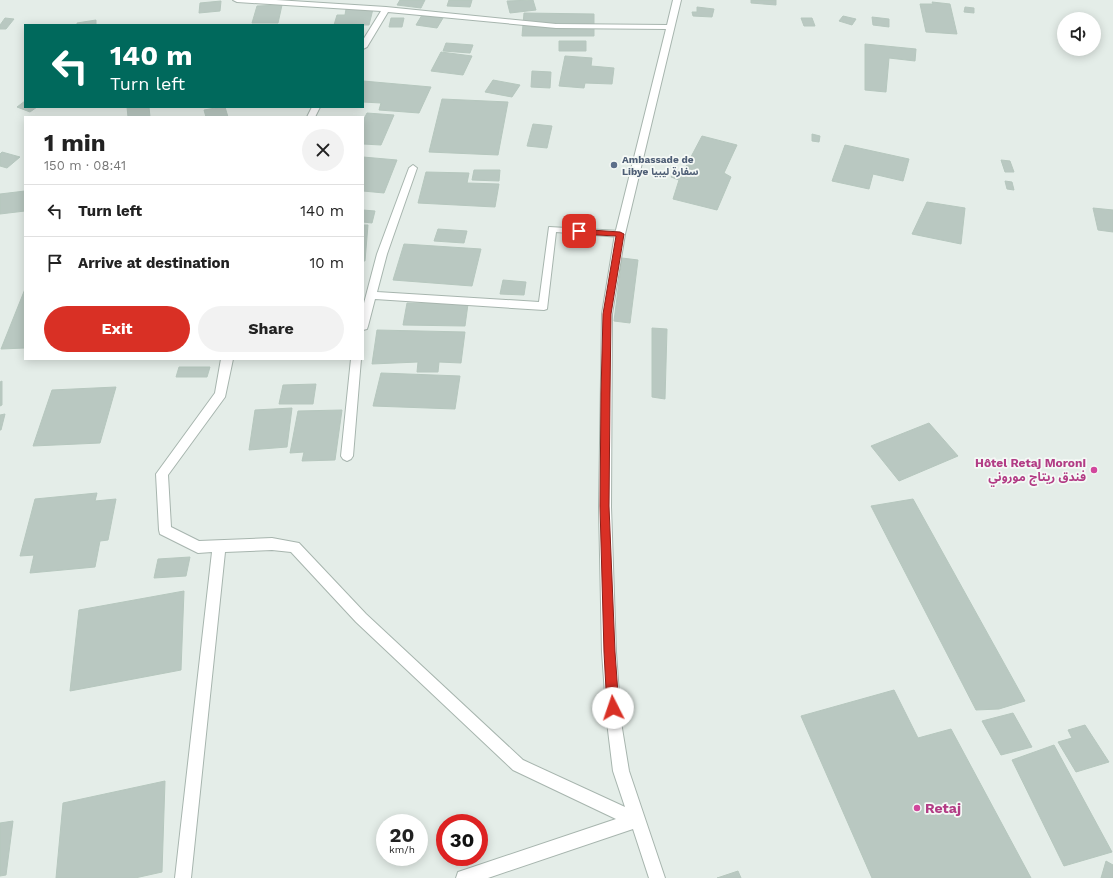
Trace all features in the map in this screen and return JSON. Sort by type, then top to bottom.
[{"type":"street","points":[[237,0],[324,3],[556,26],[671,27]]},
{"type":"street","points":[[655,877],[621,771],[614,722],[609,652],[604,506],[607,314],[620,234],[677,0]]},
{"type":"street","points":[[364,45],[386,9]]},
{"type":"street","points":[[227,360],[221,394],[162,474],[166,530],[198,547],[272,544],[294,547],[361,618],[518,766],[636,820]]},
{"type":"street","points":[[183,878],[219,546]]},
{"type":"street","points":[[464,878],[636,820]]},
{"type":"lane","points":[[364,322],[382,254],[413,168]]},
{"type":"lane","points":[[371,295],[544,306],[552,229],[620,234]]},
{"type":"lane","points":[[347,456],[356,360]]},
{"type":"building","points":[[400,0],[425,0],[421,8],[397,5]]},
{"type":"building","points":[[449,0],[472,0],[470,7],[447,6]]},
{"type":"building","points":[[533,0],[536,10],[510,13],[507,1]]},
{"type":"building","points":[[751,0],[776,0],[776,5],[751,3]]},
{"type":"building","points":[[221,1],[220,11],[199,13],[200,3]]},
{"type":"building","points":[[932,2],[950,4],[957,34],[926,32],[920,4],[933,4]]},
{"type":"building","points":[[282,5],[278,23],[252,23],[257,6]]},
{"type":"building","points":[[697,7],[714,9],[712,17],[693,16],[692,12],[697,12]]},
{"type":"building","points":[[965,7],[974,8],[974,13],[964,12]]},
{"type":"building","points":[[346,9],[373,9],[369,25],[334,24],[337,15],[345,15]]},
{"type":"building","points":[[524,13],[594,14],[594,36],[522,36]]},
{"type":"building","points":[[422,15],[443,18],[437,28],[416,25]]},
{"type":"building","points":[[843,16],[856,19],[852,25],[839,21]]},
{"type":"building","points":[[872,17],[889,19],[889,27],[873,25]]},
{"type":"building","points":[[5,18],[14,19],[6,29],[0,29],[0,25]]},
{"type":"building","points":[[391,18],[404,18],[402,27],[389,27]]},
{"type":"building","points":[[801,18],[812,18],[815,26],[804,26]]},
{"type":"building","points":[[96,20],[96,24],[77,23]]},
{"type":"building","points":[[559,41],[586,41],[586,51],[559,51]]},
{"type":"building","points":[[446,43],[473,45],[470,53],[443,51]]},
{"type":"building","points":[[865,44],[916,49],[915,61],[889,58],[886,92],[865,90]]},
{"type":"building","points":[[441,52],[472,56],[463,75],[431,71]]},
{"type":"building","points":[[565,56],[592,58],[591,66],[614,68],[612,84],[585,83],[584,88],[559,86]]},
{"type":"building","points":[[532,71],[551,72],[550,88],[531,87]]},
{"type":"building","points":[[493,80],[520,85],[512,97],[485,92]]},
{"type":"building","points":[[364,81],[431,87],[419,113],[379,110],[381,103],[364,102]]},
{"type":"building","points":[[442,99],[508,102],[498,155],[429,152]]},
{"type":"building","points":[[24,102],[24,108],[36,108],[30,112],[17,107]]},
{"type":"building","points":[[127,108],[149,108],[150,116],[128,116]]},
{"type":"building","points":[[225,108],[228,116],[206,116],[204,110]]},
{"type":"building","points":[[367,113],[394,115],[381,145],[364,144],[364,119]]},
{"type":"building","points":[[533,124],[552,126],[547,148],[527,146]]},
{"type":"building","points":[[812,134],[820,136],[819,142],[812,141]]},
{"type":"building","points":[[702,136],[737,145],[724,173],[731,177],[717,210],[673,199],[679,180],[671,177],[676,170],[683,172]]},
{"type":"building","points":[[845,145],[909,159],[903,181],[873,174],[869,189],[832,181]]},
{"type":"building","points":[[2,152],[20,157],[7,168],[0,166],[0,154]]},
{"type":"building","points":[[364,157],[397,160],[384,193],[364,191]]},
{"type":"building","points":[[1001,160],[1010,161],[1014,172],[1005,172]]},
{"type":"building","points":[[474,170],[500,170],[499,181],[472,180]]},
{"type":"building","points":[[426,172],[469,173],[467,183],[499,184],[495,207],[418,203]]},
{"type":"building","points":[[1005,181],[1012,182],[1014,190],[1007,189]]},
{"type":"building","points":[[24,191],[24,211],[0,214],[0,194]]},
{"type":"building","points":[[927,202],[965,208],[961,244],[912,234]]},
{"type":"building","points":[[1093,208],[1113,210],[1113,232],[1098,230]]},
{"type":"building","points":[[364,210],[375,211],[372,223],[364,222]]},
{"type":"building","points":[[364,225],[368,225],[365,261]]},
{"type":"building","points":[[438,229],[467,231],[464,243],[434,241]]},
{"type":"building","points":[[404,244],[481,249],[472,286],[393,280]]},
{"type":"building","points":[[622,258],[638,260],[630,323],[614,321]]},
{"type":"building","points":[[503,280],[526,282],[524,295],[500,294]]},
{"type":"building","points":[[24,292],[24,348],[1,349]]},
{"type":"building","points":[[407,303],[468,304],[465,326],[403,325]]},
{"type":"building","points":[[652,328],[667,329],[665,399],[652,397]]},
{"type":"building","points":[[377,330],[465,332],[461,363],[439,362],[438,372],[417,372],[418,362],[372,364]]},
{"type":"building","points":[[179,367],[210,367],[207,377],[176,377]]},
{"type":"building","points":[[381,373],[460,376],[455,409],[373,406]]},
{"type":"building","points":[[2,381],[2,405],[0,406],[0,382]]},
{"type":"building","points":[[316,384],[313,404],[279,404],[283,385]]},
{"type":"building","points":[[116,387],[100,443],[33,446],[52,390]]},
{"type":"building","points":[[292,408],[287,447],[249,450],[255,410]]},
{"type":"building","points":[[342,410],[335,460],[302,461],[304,452],[290,453],[298,411]]},
{"type":"building","points":[[5,414],[1,430],[0,430],[0,415]]},
{"type":"building","points":[[929,423],[958,456],[899,481],[871,446]]},
{"type":"building","points":[[97,493],[95,501],[116,499],[108,540],[100,541],[95,567],[30,573],[34,555],[20,556],[35,499]]},
{"type":"building","points":[[913,499],[1025,701],[999,709],[976,710],[871,506]]},
{"type":"building","points":[[190,557],[186,576],[154,578],[158,559]]},
{"type":"building","points":[[184,591],[181,670],[70,691],[79,610]]},
{"type":"building","name":"Retaj","points":[[894,690],[918,738],[951,729],[1031,878],[872,878],[801,716]]},
{"type":"building","points":[[1013,713],[1032,747],[1001,755],[982,721]]},
{"type":"building","points":[[1085,725],[1109,762],[1076,772],[1058,742],[1072,738],[1068,730]]},
{"type":"building","points":[[1054,745],[1112,852],[1064,866],[1012,760]]},
{"type":"building","points":[[165,781],[162,872],[135,878],[56,878],[63,803]]},
{"type":"building","points":[[13,821],[6,875],[0,876],[0,823]]},
{"type":"building","points":[[1106,861],[1113,865],[1113,878],[1101,878]]},
{"type":"building","points":[[738,871],[741,878],[717,878]]},
{"type":"place","name":"Ambassade de Libye سفارة ليبيا","points":[[614,165]]},
{"type":"place","name":"Hôtel Retaj Moroni فندق ريتاج موروني","points":[[1094,470]]},
{"type":"place","name":"Retaj","points":[[917,808]]},
{"type":"route","points":[[579,231],[620,234],[607,314],[605,393],[604,506],[609,652],[613,708]]}]
